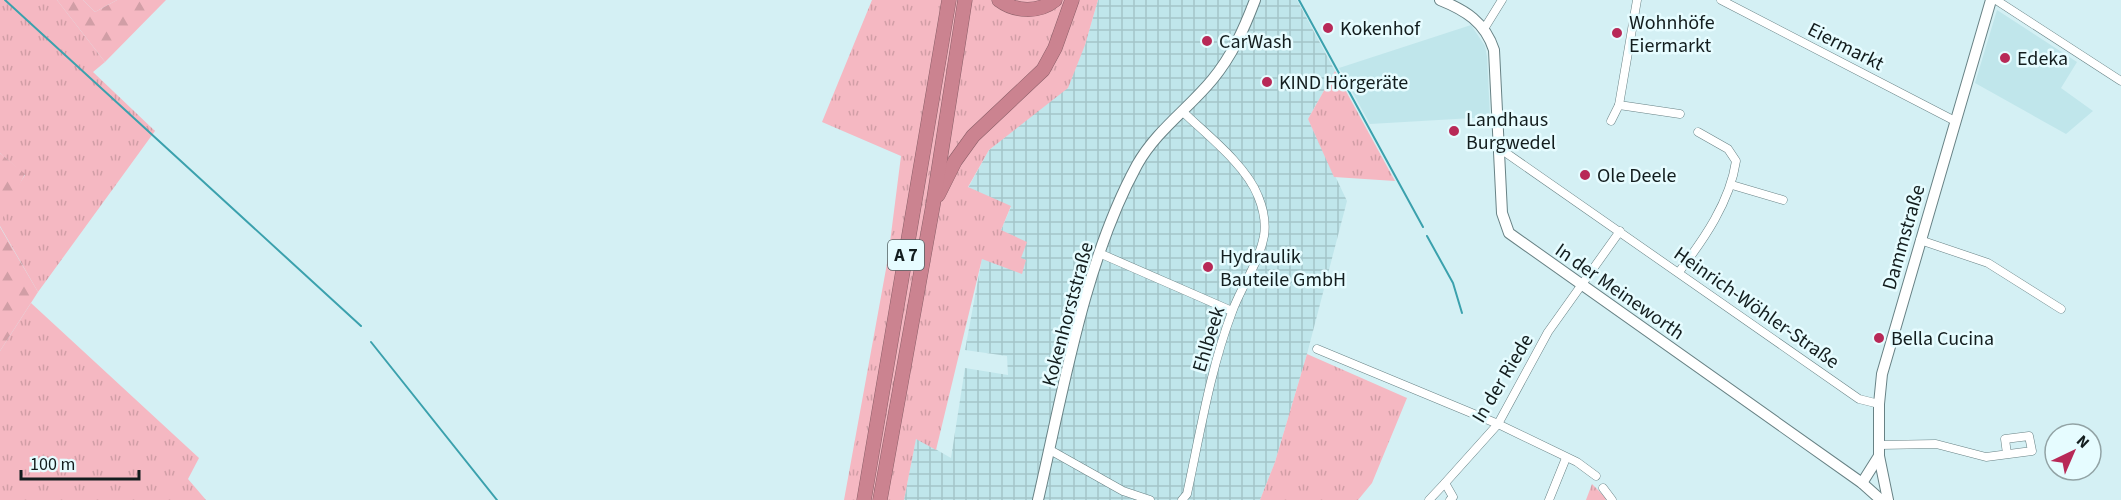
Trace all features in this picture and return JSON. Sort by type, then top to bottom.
[{"type":"highway","name":"A 7","points":[[864,500],[949,0]]},
{"type":"highway","name":"A 7","points":[[880,500],[933,205],[965,0]]},
{"type":"highway","points":[[999,0],[1015,9],[1025,9],[1043,7],[1055,0]]},
{"type":"highway","points":[[933,205],[955,161],[973,136],[1043,70],[1055,48],[1072,0]]},
{"type":"main road","name":"Kokenhorststraße","points":[[1038,500],[1099,254],[1137,167],[1154,141],[1213,79],[1233,51],[1255,0]]},
{"type":"main road","points":[[1440,0],[1469,14],[1484,29]]},
{"type":"main road","name":"Dammstraße","points":[[1888,500],[1879,450],[1879,404],[1882,374],[1990,0]]},
{"type":"main road","name":"In der Meineworth","points":[[1484,29],[1494,50],[1502,213],[1509,233],[1582,287],[1862,483],[1881,500]]},
{"type":"main road","points":[[1862,483],[1879,450]]},
{"type":"street","points":[[1484,29],[1502,0]]},
{"type":"street","points":[[1611,121],[1619,105],[1637,0]]},
{"type":"street","name":"Eiermarkt","points":[[1721,0],[1955,121]]},
{"type":"street","points":[[1996,0],[2121,81]]},
{"type":"street","points":[[1619,105],[1680,114]]},
{"type":"street","name":"Ehlbeek","points":[[1182,111],[1247,176],[1258,195],[1263,214],[1264,238],[1258,257],[1232,311],[1212,381],[1187,494],[1182,500]]},
{"type":"street","points":[[1679,273],[1697,248],[1732,185],[1736,160],[1728,149],[1698,132]]},
{"type":"street","name":"Heinrich-Wöhler-Straße","points":[[1499,148],[1859,399],[1879,404]]},
{"type":"street","points":[[1732,185],[1784,200]]},
{"type":"street","points":[[1582,287],[1620,231]]},
{"type":"street","points":[[1920,240],[1988,263],[2061,309]]},
{"type":"street","points":[[1099,254],[1232,311]]},
{"type":"street","name":"In der Riede","points":[[1429,500],[1498,424],[1548,332],[1575,292],[1582,287]]},
{"type":"street","points":[[1317,349],[1498,424],[1586,467],[1596,476]]},
{"type":"street","points":[[1879,450],[1936,444],[1986,457],[2007,454]]},
{"type":"street","points":[[1050,450],[1123,491],[1150,500]]},
{"type":"street","points":[[1549,500],[1566,458]]},
{"type":"street","points":[[1445,483],[1453,499]]},
{"type":"street","points":[[1603,488],[1612,500]]},
{"type":"shaded area","points":[[1098,0],[1297,0],[1335,71],[1308,119],[1347,201],[1307,354],[1275,462],[1260,500],[904,500],[916,438],[951,458],[965,368],[1008,375],[1007,356],[965,350],[982,258],[1021,258],[1001,230],[1011,207],[968,188],[989,150],[1031,116],[1085,45]]},
{"type":"shaded area","points":[[1997,10],[2077,62],[2061,88],[2093,111],[2066,134],[1975,83]]},
{"type":"shaded area","points":[[1471,25],[1485,46],[1490,117],[1370,124],[1339,68]]},
{"type":"green space","points":[[0,0],[57,0],[105,62],[93,72],[155,131],[38,292],[0,226],[0,214],[25,175],[0,153]]},
{"type":"green space","points":[[57,0],[83,0],[95,12],[117,0],[166,0],[105,62]]},
{"type":"green space","points":[[83,0],[117,0],[95,12]]},
{"type":"green space","points":[[872,0],[1098,0],[1085,45],[1068,88],[989,150],[968,187],[1011,206],[1001,230],[1027,242],[1021,258],[1026,260],[1022,274],[982,259],[936,450],[916,439],[904,500],[844,500],[888,258],[901,156],[822,122]]},
{"type":"green space","points":[[1335,71],[1395,181],[1334,177],[1308,119]]},
{"type":"green space","points":[[0,153],[25,174],[0,223]]},
{"type":"green space","points":[[0,227],[38,292],[0,351]]},
{"type":"green space","points":[[31,303],[199,458],[188,479],[206,500],[0,500],[0,351]]},
{"type":"green space","points":[[1307,354],[1407,398],[1372,483],[1358,500],[1260,500],[1275,462]]},
{"type":"green space","points":[[1592,484],[1607,499],[1586,500]]},
{"type":"waterway","points":[[5,0],[361,326]]},
{"type":"waterway","points":[[1299,0],[1423,227]]},
{"type":"waterway","points":[[1427,236],[1453,283],[1462,313]]},
{"type":"waterway","points":[[371,342],[497,500]]},
{"type":"place","name":"Kokenhof","points":[[1328,28]]},
{"type":"place","name":"Wohnhöfe Eiermarkt","points":[[1617,33]]},
{"type":"place","name":"CarWash","points":[[1207,41]]},
{"type":"place","name":"Edeka","points":[[2005,58]]},
{"type":"place","name":"KIND Hörgeräte","points":[[1267,82]]},
{"type":"place","name":"Landhaus Burgwedel","points":[[1454,131]]},
{"type":"place","name":"Ole Deele","points":[[1585,175]]},
{"type":"place","name":"Hydraulik Bauteile GmbH","points":[[1208,267]]},
{"type":"place","name":"Bella Cucina","points":[[1879,338]]}]
